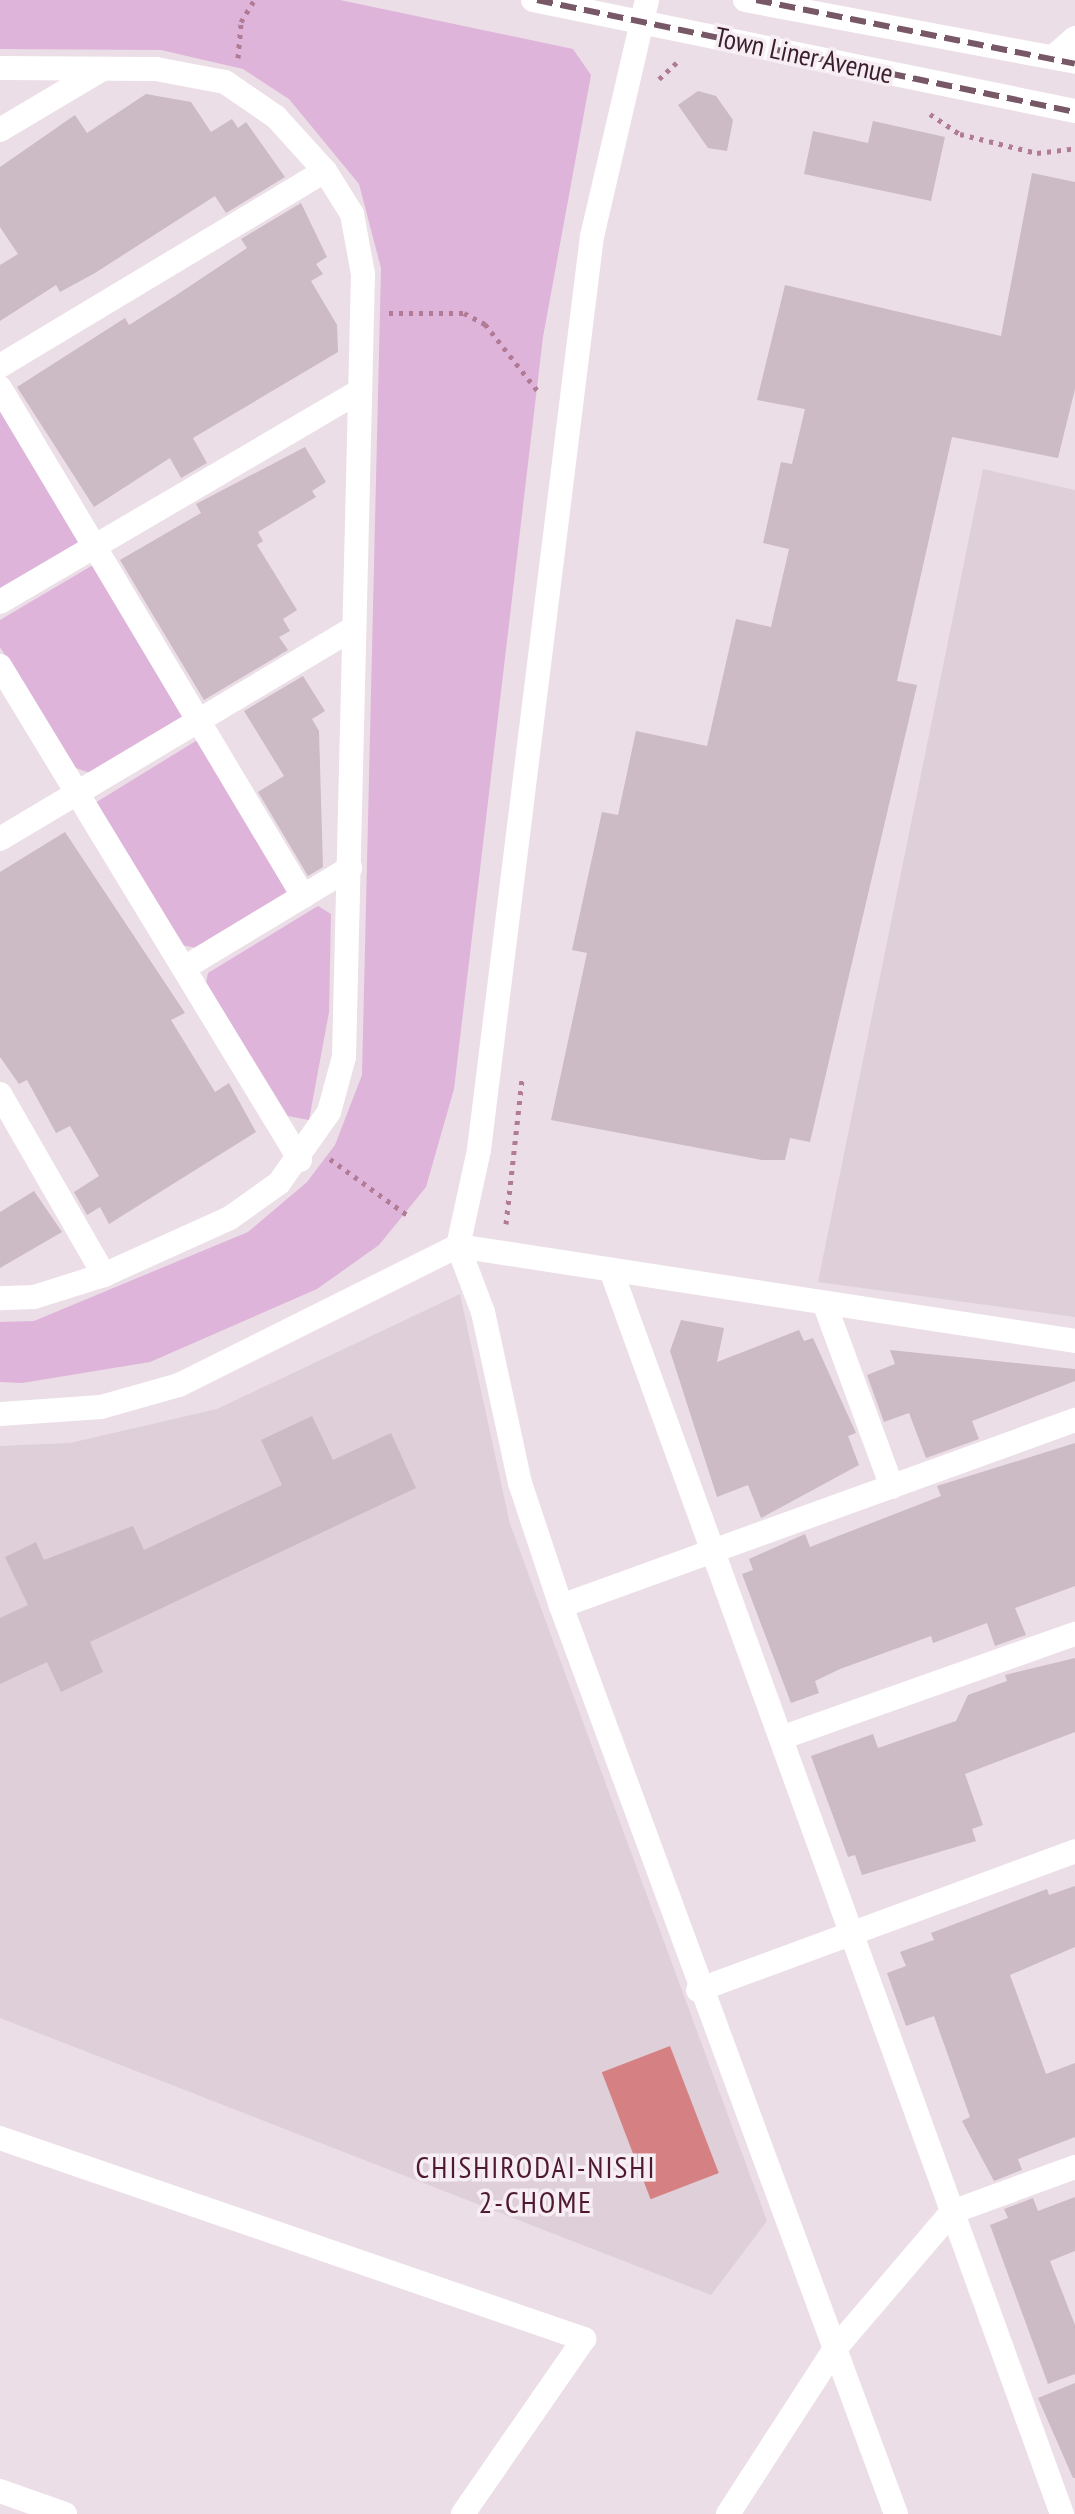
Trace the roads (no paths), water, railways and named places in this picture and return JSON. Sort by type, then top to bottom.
[{"type":"street","name":"Town Liner Avenue","points":[[533,0],[644,11],[1075,111]]},
{"type":"street","name":"Town Liner Avenue","points":[[745,0],[1064,60]]},
{"type":"street","points":[[644,11],[592,236],[479,1150],[458,1246],[483,1312],[520,1483],[561,1606],[698,1990],[896,2514]]},
{"type":"street","points":[[1064,60],[1075,38]]},
{"type":"street","points":[[0,68],[102,69],[225,82],[276,117],[325,171],[352,214],[363,274],[356,393],[350,868],[344,1057],[329,1112],[300,1160],[230,1218],[104,1275],[34,1297],[0,1298]]},
{"type":"street","points":[[0,130],[102,69]]},
{"type":"street","points":[[0,366],[325,171]]},
{"type":"street","points":[[0,388],[303,896]]},
{"type":"street","points":[[0,602],[356,393]]},
{"type":"street","points":[[0,839],[354,628]]},
{"type":"street","points":[[0,666],[300,1160]]},
{"type":"street","points":[[184,968],[350,868]]},
{"type":"street","points":[[0,1094],[104,1275]]},
{"type":"street","points":[[0,1414],[101,1407],[179,1385],[458,1246],[612,1273],[1075,1341]]},
{"type":"street","points":[[612,1273],[1062,2514]]},
{"type":"street","points":[[825,1305],[892,1487]]},
{"type":"street","points":[[561,1606],[1075,1420]]},
{"type":"street","points":[[781,1738],[1075,1634]]},
{"type":"street","points":[[698,1990],[1075,1851]]},
{"type":"street","points":[[0,2138],[584,2339],[463,2514]]},
{"type":"street","points":[[728,2514],[834,2350],[952,2212],[1075,2167]]},
{"type":"street","points":[[0,2491],[65,2514]]},
{"type":"railway","points":[[537,0],[1075,112]]},
{"type":"railway","points":[[756,0],[1075,64]]},
{"type":"district","name":"CHISHIRODAI-NISHI 2-CHOME","points":[[536,2184]]}]
